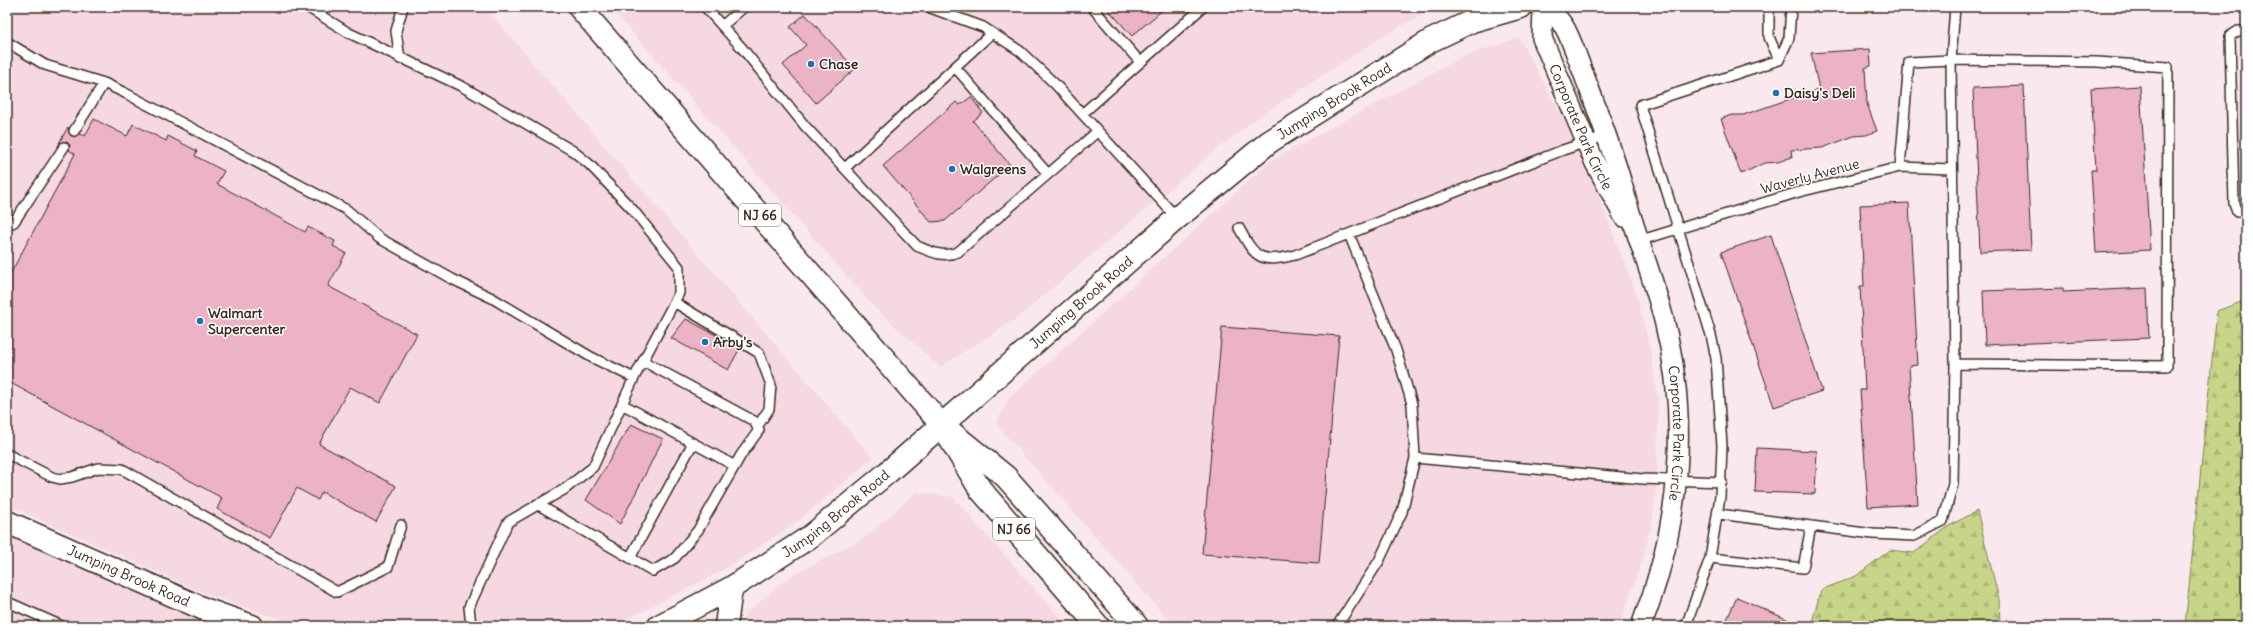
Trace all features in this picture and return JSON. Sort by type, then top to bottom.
[{"type":"main road","name":"NJ 66","points":[[579,7],[941,424],[1006,477],[1137,626]]},
{"type":"main road","name":"Jumping Brook Road","points":[[659,626],[731,588],[811,536],[887,473],[1177,218],[1269,142],[1409,52],[1472,21],[1521,7]]},
{"type":"main road","name":"NJ 66","points":[[941,424],[980,489],[1098,626]]},
{"type":"main road","name":"Jumping Brook Road","points":[[7,522],[204,609],[252,626]]},
{"type":"main road","points":[[726,626],[731,588]]},
{"type":"street","name":"Corporate Park Circle","points":[[1543,7],[1542,38],[1605,183],[1638,241]]},
{"type":"street","name":"Corporate Park Circle","points":[[1548,7],[1566,29],[1607,135],[1638,241],[1664,320],[1675,376],[1679,430],[1677,480],[1662,564],[1641,626]]},
{"type":"lane","points":[[307,7],[349,33],[400,59],[463,87],[573,152],[589,164],[633,210],[678,267],[678,293],[634,378],[592,467],[565,489],[508,522],[470,607],[471,626]]},
{"type":"lane","points":[[400,59],[396,31],[403,7]]},
{"type":"lane","points":[[705,7],[805,126],[917,246],[931,252],[946,255],[958,252],[1098,131]]},
{"type":"lane","points":[[722,26],[744,7]]},
{"type":"lane","points":[[928,7],[983,27],[1020,51],[1055,84],[1177,218]]},
{"type":"lane","points":[[1092,7],[1140,62]]},
{"type":"lane","points":[[1082,114],[1203,7]]},
{"type":"lane","points":[[1769,7],[1769,37],[1779,60]]},
{"type":"lane","points":[[1686,626],[1710,558],[1719,514],[1722,482],[1722,446],[1714,346],[1640,105],[1779,60],[1789,38],[1791,7]]},
{"type":"lane","points":[[1719,514],[1873,534],[1914,536],[1943,521],[1953,484],[1955,364],[1951,60],[1955,7]]},
{"type":"lane","points":[[2246,31],[2238,31],[2230,36],[2234,204],[2237,212],[2246,212]]},
{"type":"lane","points":[[845,168],[992,33]]},
{"type":"lane","points":[[7,42],[45,65],[104,83],[347,210],[379,238],[452,279],[492,298],[591,357],[634,378]]},
{"type":"lane","points":[[1900,167],[1909,62],[1951,60],[2097,62],[2168,67],[2167,366],[1955,364]]},
{"type":"lane","points":[[955,67],[1048,174]]},
{"type":"lane","points":[[74,131],[104,83]]},
{"type":"lane","points":[[1239,228],[1250,249],[1269,260],[1295,256],[1607,135]]},
{"type":"lane","points":[[7,225],[14,222],[64,147]]},
{"type":"lane","name":"Waverly Avenue","points":[[1638,241],[1678,227],[1799,192],[1900,167],[1952,169]]},
{"type":"lane","points":[[1337,626],[1379,561],[1402,512],[1415,458],[1412,404],[1396,350],[1349,234]]},
{"type":"lane","points":[[674,302],[759,353],[771,385],[770,409],[757,428]]},
{"type":"lane","points":[[537,504],[654,571],[675,558],[698,530],[735,466],[759,430],[754,421],[643,361]]},
{"type":"lane","points":[[622,404],[735,466]]},
{"type":"lane","points":[[630,558],[693,443]]},
{"type":"lane","points":[[7,454],[52,478],[60,479],[98,468],[122,469],[337,592],[388,567],[401,525]]},
{"type":"lane","points":[[1415,458],[1677,480],[1722,482]]},
{"type":"lane","points":[[1710,558],[1803,568],[1811,526]]},
{"type":"lane","points":[[7,610],[10,603],[62,626]]},
{"type":"shaded area","points":[[7,7],[485,7],[873,458],[799,520],[721,571],[639,613],[608,626],[301,626],[209,595],[7,505]]},
{"type":"shaded area","points":[[610,7],[1435,7],[1377,40],[1256,119],[1212,153],[1016,319],[940,367],[875,308]]},
{"type":"shaded area","points":[[1519,38],[1579,146],[1635,291],[1650,348],[1658,402],[1657,479],[1653,515],[1644,555],[1619,626],[1174,626],[996,424],[1008,399],[1272,160],[1462,57]]},
{"type":"shaded area","points":[[916,492],[953,497],[1067,626],[742,626],[744,615],[789,577],[865,538]]},
{"type":"shaded area","points":[[7,534],[222,626],[7,626]]},
{"type":"green space","points":[[2246,300],[2246,626],[2185,626],[2217,311]]},
{"type":"green space","points":[[1977,511],[1999,599],[2000,626],[1811,626],[1821,590],[1856,576],[1890,550],[1914,553],[1949,526]]},
{"type":"building","points":[[1106,7],[1166,7],[1132,36]]},
{"type":"building","points":[[805,14],[855,69],[816,103],[783,65],[806,45],[790,27]]},
{"type":"building","points":[[1870,49],[1871,66],[1865,68],[1867,104],[1877,131],[1866,135],[1854,136],[1822,148],[1791,150],[1792,157],[1778,162],[1765,163],[1741,174],[1721,119],[1731,115],[1743,115],[1819,89],[1811,53]]},
{"type":"building","points":[[2024,86],[2031,250],[1980,252],[1973,88]]},
{"type":"building","points":[[2140,86],[2150,250],[2096,253],[2091,170],[2096,170],[2091,89]]},
{"type":"building","points":[[971,97],[983,113],[973,121],[1010,165],[945,221],[931,222],[883,166],[956,102],[960,105]]},
{"type":"building","name":"Walmart Supercenter","points":[[94,119],[127,136],[133,124],[166,141],[168,136],[197,151],[195,156],[224,171],[217,184],[305,232],[308,227],[335,241],[333,246],[346,253],[328,286],[417,334],[380,403],[350,387],[319,444],[396,486],[376,522],[322,492],[318,500],[297,488],[270,538],[217,509],[222,498],[7,381],[7,280],[75,154],[69,150],[70,145],[67,142],[59,143],[68,127],[71,136],[80,134],[85,136]]},
{"type":"building","points":[[1909,203],[1918,365],[1909,366],[1918,504],[1868,507],[1860,390],[1865,390],[1860,286],[1864,286],[1860,205]]},
{"type":"building","points":[[1771,235],[1822,391],[1774,407],[1721,252]]},
{"type":"building","points":[[2063,288],[2063,292],[2147,288],[2149,338],[1985,345],[1983,291]]},
{"type":"building","name":"Arby's","points":[[686,319],[740,348],[728,370],[671,338]]},
{"type":"building","points":[[1222,327],[1339,336],[1319,563],[1202,554]]},
{"type":"building","points":[[631,424],[663,439],[620,524],[586,500]]},
{"type":"building","points":[[1757,448],[1817,451],[1815,494],[1755,492]]},
{"type":"building","points":[[1737,597],[1802,626],[1724,626]]},
{"type":"place","name":"Chase","points":[[811,64]]},
{"type":"place","name":"Daisy's Deli","points":[[1776,93]]},
{"type":"place","name":"Walgreens","points":[[952,169]]},
{"type":"place","name":"Walmart Supercenter","points":[[200,321]]},
{"type":"place","name":"Arby's","points":[[705,342]]}]
